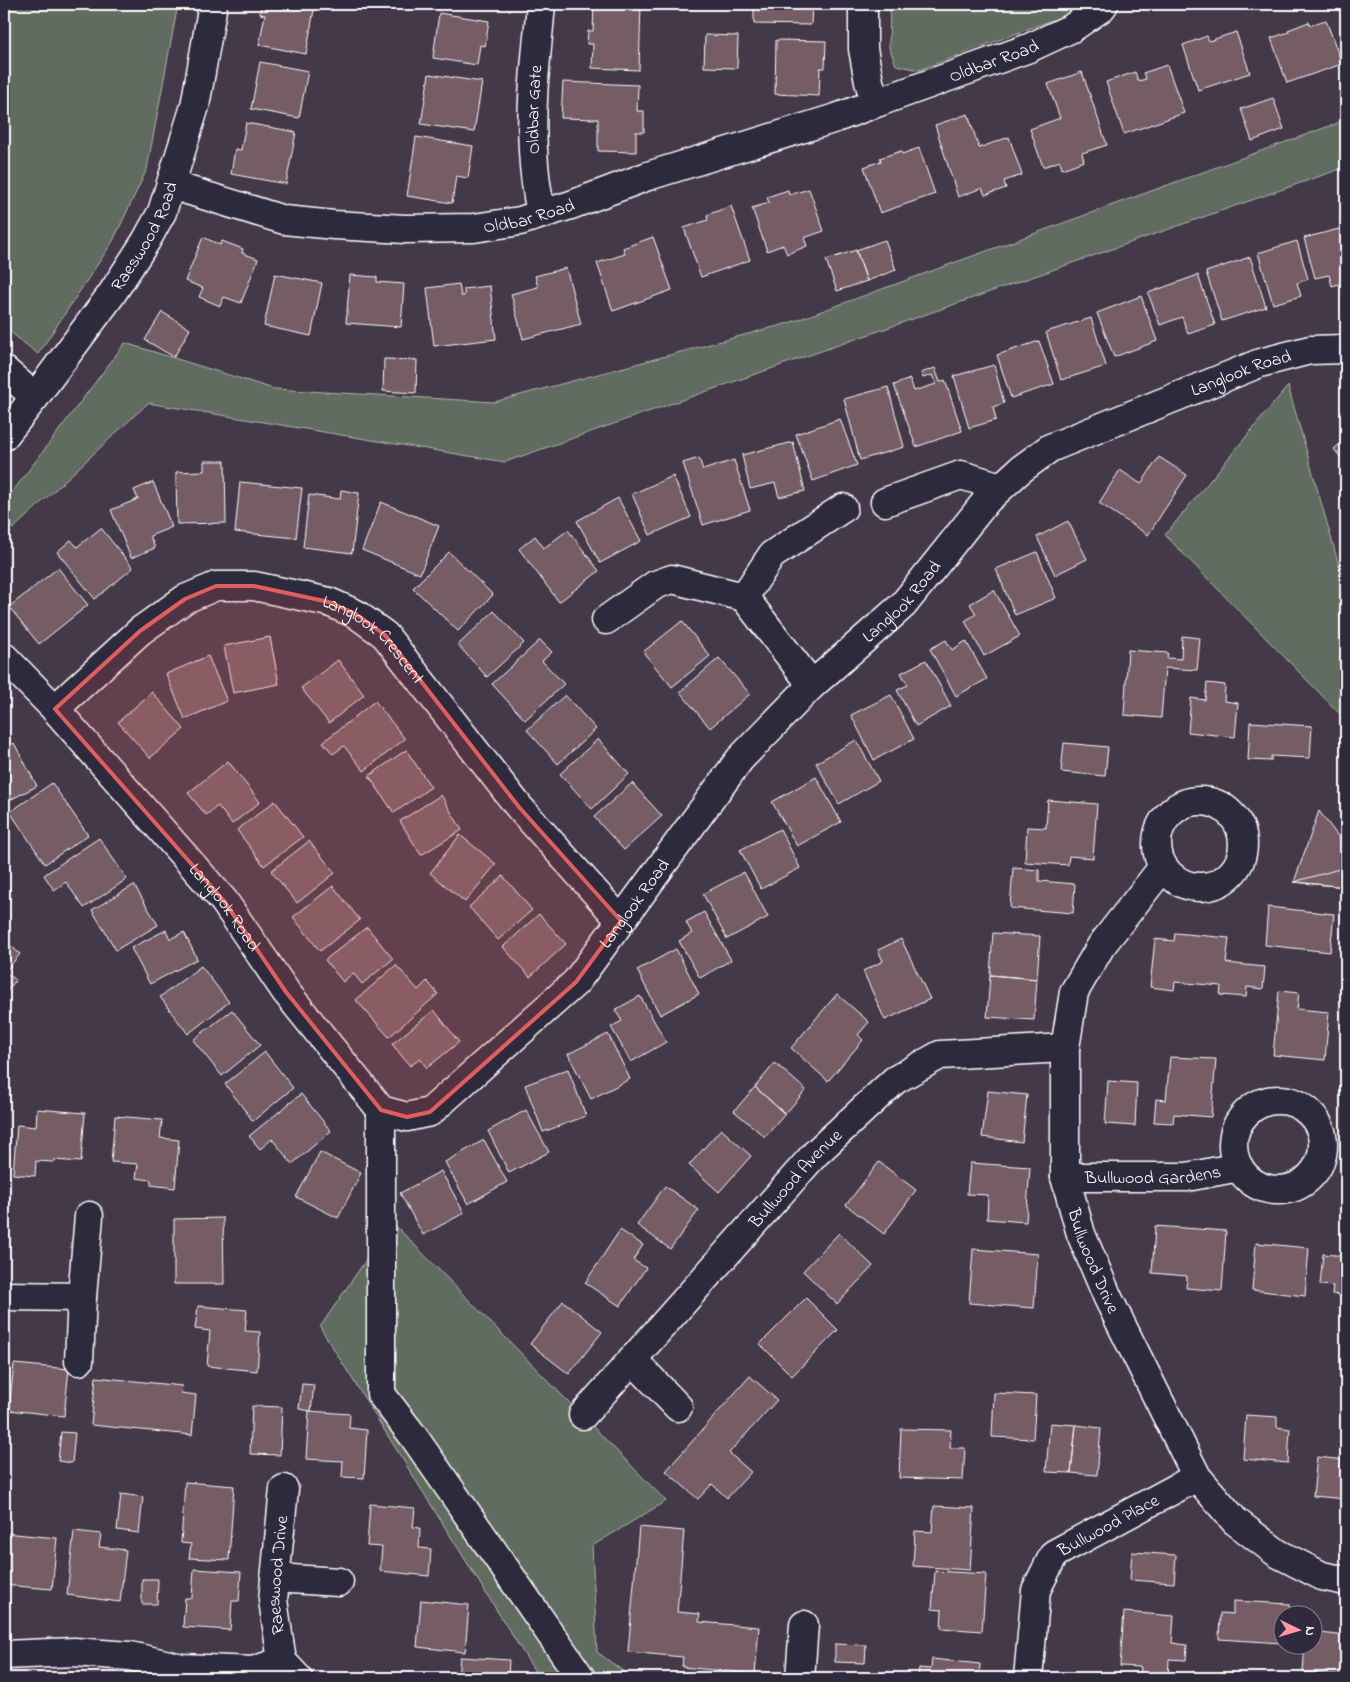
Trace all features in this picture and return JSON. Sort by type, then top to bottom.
[{"type":"street","name":"Raeswood Road","points":[[4,436],[111,295],[162,212],[195,106],[213,4]]},
{"type":"street","name":"Oldbar Gate","points":[[541,4],[533,98],[535,181],[541,214]]},
{"type":"street","points":[[863,4],[862,49],[868,82],[876,103]]},
{"type":"street","name":"Oldbar Road","points":[[171,185],[284,220],[405,229],[474,228],[520,221],[571,205],[648,176],[836,118],[1028,48],[1072,28],[1104,4]]},
{"type":"street","name":"Langlook Road","points":[[4,657],[55,709],[224,901],[286,992],[381,1110],[407,1117],[430,1112],[576,982],[740,759],[812,685],[903,605],[987,500],[1020,470],[1050,448],[1251,367],[1310,350],[1346,349]]},
{"type":"street","points":[[4,370],[35,397]]},
{"type":"street","points":[[885,502],[961,475],[1001,487]]},
{"type":"street","points":[[744,597],[772,555],[843,508]]},
{"type":"street","points":[[606,620],[655,585],[672,579],[744,597],[812,685]]},
{"type":"street","name":"Langlook Crescent","points":[[55,709],[140,631],[185,599],[216,586],[254,586],[329,602],[356,614],[385,634],[519,807],[621,921]]},
{"type":"street","name":"Bullwood Drive","points":[[1162,867],[1101,946],[1074,992],[1065,1048],[1065,1177],[1081,1234],[1108,1298],[1197,1477],[1235,1520],[1277,1553],[1322,1576],[1346,1581]]},
{"type":"street","name":"Bullwood Avenue","points":[[583,1415],[815,1154],[894,1080],[940,1055],[1065,1048]]},
{"type":"street","points":[[381,1110],[380,1394],[414,1436],[581,1678]]},
{"type":"street","name":"Bullwood Gardens","points":[[1065,1177],[1187,1177],[1238,1167]]},
{"type":"street","points":[[79,1361],[89,1216]]},
{"type":"street","points":[[4,1296],[82,1297]]},
{"type":"street","points":[[632,1359],[678,1407]]},
{"type":"street","name":"Bullwood Place","points":[[1028,1678],[1036,1590],[1054,1554],[1197,1477]]},
{"type":"street","name":"Raeswood Drive","points":[[4,1655],[74,1652],[130,1656],[182,1668],[253,1671],[290,1670],[273,1600],[284,1489]]},
{"type":"street","points":[[276,1578],[339,1582]]},
{"type":"street","points":[[800,1678],[804,1625]]},
{"type":"highlighted area","points":[[216,586],[254,586],[329,602],[356,614],[385,635],[519,807],[621,921],[576,982],[430,1112],[407,1117],[381,1110],[286,992],[224,901],[55,709],[140,631],[185,599]]},
{"type":"green space","points":[[4,4],[178,4],[147,169],[113,241],[38,354],[4,327]]},
{"type":"green space","points":[[890,4],[1082,4],[1079,10],[919,70],[896,65],[889,47]]},
{"type":"green space","points":[[1346,120],[1346,167],[505,462],[148,403],[13,529],[4,519],[4,503],[125,343],[274,389],[494,402],[789,323]]},
{"type":"green space","points":[[1288,386],[1346,590],[1346,720],[1165,535]]},
{"type":"green space","points":[[392,1222],[666,1501],[592,1546],[597,1652],[632,1678],[539,1678],[320,1327]]},
{"type":"building","points":[[261,4],[315,4],[306,54],[259,45],[265,15],[260,14]]},
{"type":"building","points":[[594,4],[641,4],[639,70],[592,68],[593,44],[587,44],[588,31],[593,31]]},
{"type":"building","points":[[754,4],[812,4],[811,25],[754,24]]},
{"type":"building","points":[[439,13],[489,21],[485,46],[480,45],[477,65],[433,58]]},
{"type":"building","points":[[1326,20],[1342,64],[1287,83],[1271,38],[1309,22],[1310,25]]},
{"type":"building","points":[[1236,32],[1250,73],[1198,90],[1183,45],[1207,36],[1209,41]]},
{"type":"building","points":[[705,35],[738,36],[737,68],[704,67]]},
{"type":"building","points":[[776,40],[826,41],[825,68],[820,68],[819,96],[775,94]]},
{"type":"building","points":[[260,62],[308,71],[299,118],[251,109]]},
{"type":"building","points":[[1167,65],[1184,113],[1124,134],[1106,82],[1135,72],[1138,81],[1146,79],[1143,73]]},
{"type":"building","points":[[1082,72],[1107,145],[1082,153],[1084,161],[1062,169],[1060,161],[1043,167],[1030,129],[1060,118],[1048,84]]},
{"type":"building","points":[[429,74],[482,82],[474,132],[421,124]]},
{"type":"building","points":[[563,82],[638,85],[637,111],[644,111],[644,132],[636,132],[636,152],[598,151],[598,119],[561,118]]},
{"type":"building","points":[[1273,98],[1284,129],[1252,141],[1241,109]]},
{"type":"building","points":[[968,114],[979,148],[1009,137],[1022,175],[1004,181],[1006,188],[985,195],[982,188],[958,197],[935,125]]},
{"type":"building","points":[[246,123],[296,132],[286,184],[231,174],[235,149],[241,150]]},
{"type":"building","points":[[416,137],[473,146],[468,178],[456,176],[452,203],[407,196]]},
{"type":"building","points":[[919,148],[935,194],[880,213],[864,167],[881,161],[880,158],[901,151],[902,154]]},
{"type":"building","points":[[809,189],[824,231],[804,238],[807,246],[787,254],[783,245],[767,251],[752,208],[769,203],[767,197],[788,190],[789,195]]},
{"type":"building","points":[[731,206],[750,260],[701,277],[684,228],[708,220],[707,215]]},
{"type":"building","points":[[1343,228],[1346,238],[1346,282],[1332,286],[1329,275],[1315,278],[1304,238]]},
{"type":"building","points":[[203,237],[220,245],[222,241],[243,249],[242,253],[258,259],[241,303],[224,297],[220,306],[199,297],[203,288],[185,281]]},
{"type":"building","points":[[653,237],[672,290],[613,311],[597,263],[625,254],[623,248]]},
{"type":"building","points":[[885,240],[896,270],[867,281],[856,250]]},
{"type":"building","points":[[1297,241],[1308,279],[1297,283],[1301,296],[1273,304],[1258,253]]},
{"type":"building","points":[[856,250],[867,281],[837,291],[826,260]]},
{"type":"building","points":[[1250,257],[1266,307],[1222,321],[1206,272]]},
{"type":"building","points":[[566,268],[581,324],[523,339],[511,294],[538,287],[535,276]]},
{"type":"building","points":[[275,274],[322,283],[311,336],[264,326]]},
{"type":"building","points":[[350,275],[377,277],[377,282],[404,284],[401,327],[346,323]]},
{"type":"building","points":[[1198,275],[1215,325],[1188,334],[1182,317],[1160,325],[1148,293]]},
{"type":"building","points":[[459,284],[461,296],[464,296],[464,289],[490,286],[496,339],[434,346],[427,288]]},
{"type":"building","points":[[1141,296],[1157,341],[1114,357],[1097,313]]},
{"type":"building","points":[[162,312],[190,329],[174,357],[145,340]]},
{"type":"building","points":[[1091,318],[1106,366],[1061,380],[1046,332]]},
{"type":"building","points":[[1039,341],[1054,384],[1011,398],[997,355]]},
{"type":"building","points":[[384,359],[417,360],[416,393],[383,391]]},
{"type":"building","points":[[994,365],[1004,403],[993,407],[996,420],[969,428],[954,376]]},
{"type":"building","points":[[935,368],[940,382],[945,380],[962,431],[916,447],[894,385],[910,379],[914,391],[936,384],[932,375],[923,378],[921,373]]},
{"type":"building","points":[[888,387],[904,447],[860,460],[844,399]]},
{"type":"building","points":[[840,419],[857,465],[813,481],[796,434]]},
{"type":"building","points":[[1346,439],[1346,464],[1334,449]]},
{"type":"building","points":[[793,442],[805,491],[779,497],[775,483],[750,489],[742,455]]},
{"type":"building","points":[[1159,457],[1187,475],[1148,535],[1099,503],[1120,470],[1141,484]]},
{"type":"building","points":[[699,458],[703,470],[734,460],[750,510],[703,525],[683,463]]},
{"type":"building","points":[[204,461],[225,461],[226,523],[177,524],[176,472],[204,471]]},
{"type":"building","points":[[673,476],[691,517],[650,535],[632,494]]},
{"type":"building","points":[[153,482],[172,527],[150,536],[155,548],[131,558],[111,510],[138,499],[134,490]]},
{"type":"building","points":[[240,482],[302,488],[296,538],[235,532]]},
{"type":"building","points":[[341,490],[359,493],[352,553],[303,547],[309,495],[340,499]]},
{"type":"building","points":[[618,498],[641,541],[600,563],[577,521]]},
{"type":"building","points":[[381,502],[439,526],[420,574],[362,550]]},
{"type":"building","points":[[1068,521],[1087,559],[1055,575],[1037,537]]},
{"type":"building","points":[[101,528],[133,568],[95,599],[57,552],[71,540],[77,547]]},
{"type":"building","points":[[568,530],[599,571],[559,602],[519,549],[535,536],[544,548]]},
{"type":"building","points":[[449,552],[493,595],[458,631],[413,588]]},
{"type":"building","points":[[1037,552],[1056,598],[1015,615],[996,569]]},
{"type":"building","points":[[58,568],[88,605],[39,644],[9,607]]},
{"type":"building","points":[[994,590],[1020,636],[984,656],[965,621],[976,614],[970,604]]},
{"type":"building","points":[[494,611],[524,643],[487,677],[458,645]]},
{"type":"building","points":[[682,621],[710,656],[672,687],[643,652]]},
{"type":"building","points":[[1182,636],[1200,638],[1197,670],[1165,668],[1161,718],[1124,715],[1128,650],[1168,653],[1167,658],[1181,659]]},
{"type":"building","points":[[270,637],[279,684],[233,693],[224,646]]},
{"type":"building","points":[[540,640],[552,652],[542,661],[564,684],[525,720],[492,684]]},
{"type":"building","points":[[946,640],[952,650],[966,641],[987,679],[956,696],[930,649]]},
{"type":"building","points":[[208,656],[227,701],[185,719],[166,674]]},
{"type":"building","points":[[719,658],[750,694],[710,728],[680,692]]},
{"type":"building","points":[[338,660],[364,695],[329,723],[301,688]]},
{"type":"building","points":[[926,660],[951,706],[916,726],[897,690],[908,685],[901,673]]},
{"type":"building","points":[[1207,683],[1225,685],[1224,701],[1238,703],[1235,737],[1188,732],[1191,698],[1205,700]]},
{"type":"building","points":[[152,692],[184,729],[150,758],[118,722]]},
{"type":"building","points":[[565,695],[596,729],[558,764],[527,730]]},
{"type":"building","points":[[891,695],[914,739],[874,760],[851,715]]},
{"type":"building","points":[[375,701],[405,739],[364,771],[344,746],[333,754],[323,742]]},
{"type":"building","points":[[1250,722],[1312,726],[1310,758],[1271,756],[1271,761],[1248,760]]},
{"type":"building","points":[[598,739],[629,774],[592,809],[560,774]]},
{"type":"building","points":[[856,740],[879,781],[839,804],[816,763]]},
{"type":"building","points":[[14,743],[37,786],[4,803],[4,748]]},
{"type":"building","points":[[1064,743],[1108,747],[1105,776],[1061,772]]},
{"type":"building","points":[[406,750],[431,787],[394,813],[369,776]]},
{"type":"building","points":[[228,761],[260,802],[232,824],[218,806],[206,815],[188,793]]},
{"type":"building","points":[[816,777],[841,822],[797,846],[772,802]]},
{"type":"building","points":[[52,783],[88,835],[45,864],[10,812]]},
{"type":"building","points":[[632,783],[662,816],[624,850],[594,817]]},
{"type":"building","points":[[441,795],[462,830],[421,855],[400,821]]},
{"type":"building","points":[[1048,800],[1097,804],[1093,858],[1069,856],[1068,865],[1025,862],[1027,827],[1046,828]]},
{"type":"building","points":[[275,801],[303,837],[264,866],[237,830]]},
{"type":"building","points":[[1319,811],[1346,847],[1346,887],[1294,882]]},
{"type":"building","points":[[780,829],[800,868],[761,889],[740,850]]},
{"type":"building","points":[[460,835],[496,864],[465,902],[430,873]]},
{"type":"building","points":[[99,838],[127,879],[84,908],[66,882],[54,890],[44,875]]},
{"type":"building","points":[[309,841],[335,873],[297,903],[271,871]]},
{"type":"building","points":[[1346,867],[1346,887],[1294,882]]},
{"type":"building","points":[[1013,868],[1039,870],[1039,881],[1075,884],[1073,913],[1010,908]]},
{"type":"building","points":[[744,872],[768,917],[727,939],[703,894]]},
{"type":"building","points":[[503,876],[532,910],[498,940],[469,907]]},
{"type":"building","points":[[134,885],[158,925],[116,950],[92,910]]},
{"type":"building","points":[[333,886],[360,920],[320,951],[293,917]]},
{"type":"building","points":[[1268,907],[1334,914],[1330,952],[1265,945]]},
{"type":"building","points":[[704,912],[731,960],[700,978],[679,941],[692,933],[686,922]]},
{"type":"building","points":[[539,914],[566,944],[530,977],[503,947]]},
{"type":"building","points":[[367,927],[393,959],[362,984],[353,973],[343,982],[325,960]]},
{"type":"building","points":[[166,930],[170,939],[184,932],[197,959],[150,984],[131,948]]},
{"type":"building","points":[[993,933],[1040,936],[1037,979],[990,975]]},
{"type":"building","points":[[1175,933],[1229,938],[1226,963],[1265,967],[1263,989],[1247,987],[1246,997],[1220,995],[1221,986],[1175,982],[1174,990],[1150,987],[1155,939],[1174,941]]},
{"type":"building","points":[[901,939],[930,999],[885,1020],[863,971],[883,961],[878,950]]},
{"type":"building","points":[[4,940],[20,954],[5,972],[16,980],[4,995]]},
{"type":"building","points":[[676,949],[699,994],[660,1015],[637,970]]},
{"type":"building","points":[[396,965],[418,990],[427,981],[438,994],[389,1037],[356,1000]]},
{"type":"building","points":[[201,966],[229,1002],[188,1034],[160,997]]},
{"type":"building","points":[[990,975],[1037,979],[1034,1020],[987,1017]]},
{"type":"building","points":[[1279,991],[1299,993],[1297,1009],[1329,1012],[1325,1060],[1273,1055]]},
{"type":"building","points":[[837,994],[869,1022],[858,1035],[863,1040],[828,1081],[791,1048]]},
{"type":"building","points":[[640,996],[666,1042],[631,1062],[611,1027],[622,1021],[615,1010]]},
{"type":"building","points":[[232,1010],[260,1045],[222,1076],[193,1040]]},
{"type":"building","points":[[434,1010],[459,1042],[427,1068],[420,1059],[410,1066],[392,1044]]},
{"type":"building","points":[[608,1034],[630,1079],[591,1099],[568,1054]]},
{"type":"building","points":[[265,1052],[293,1088],[253,1121],[225,1084]]},
{"type":"building","points":[[1170,1057],[1216,1059],[1211,1117],[1174,1114],[1173,1123],[1154,1122],[1156,1099],[1166,1100]]},
{"type":"building","points":[[775,1063],[806,1090],[785,1114],[755,1087]]},
{"type":"building","points":[[568,1069],[586,1116],[543,1132],[525,1085]]},
{"type":"building","points":[[1108,1081],[1137,1083],[1135,1126],[1105,1124]]},
{"type":"building","points":[[755,1087],[785,1114],[765,1137],[734,1111]]},
{"type":"building","points":[[988,1091],[1027,1095],[1022,1142],[982,1137]]},
{"type":"building","points":[[301,1094],[331,1131],[292,1164],[272,1139],[260,1149],[249,1136]]},
{"type":"building","points":[[37,1109],[85,1113],[81,1162],[36,1161],[35,1176],[13,1174],[17,1125],[36,1127]]},
{"type":"building","points":[[526,1110],[549,1152],[509,1173],[488,1131]]},
{"type":"building","points":[[115,1116],[162,1120],[160,1138],[179,1140],[175,1188],[151,1185],[151,1180],[136,1178],[138,1164],[111,1162]]},
{"type":"building","points":[[721,1129],[751,1156],[719,1192],[689,1165]]},
{"type":"building","points":[[484,1140],[507,1182],[468,1204],[445,1162]]},
{"type":"building","points":[[320,1152],[361,1173],[338,1218],[296,1197]]},
{"type":"building","points":[[879,1162],[916,1190],[884,1234],[846,1205]]},
{"type":"building","points":[[970,1163],[1030,1167],[1026,1222],[987,1219],[988,1195],[967,1194]]},
{"type":"building","points":[[441,1171],[464,1213],[423,1235],[400,1193]]},
{"type":"building","points":[[665,1186],[699,1210],[670,1249],[637,1225]]},
{"type":"building","points":[[223,1218],[224,1284],[174,1284],[174,1219]]},
{"type":"building","points":[[1155,1226],[1226,1231],[1222,1291],[1186,1288],[1187,1276],[1152,1273]]},
{"type":"building","points":[[620,1230],[643,1245],[633,1260],[646,1268],[620,1306],[585,1283]]},
{"type":"building","points":[[839,1233],[873,1266],[837,1304],[803,1271]]},
{"type":"building","points":[[1256,1243],[1309,1248],[1305,1296],[1252,1290]]},
{"type":"building","points":[[973,1249],[1038,1254],[1034,1308],[969,1303]]},
{"type":"building","points":[[1323,1254],[1346,1256],[1346,1296],[1332,1294],[1333,1286],[1320,1285]]},
{"type":"building","points":[[806,1298],[838,1330],[792,1376],[760,1344]]},
{"type":"building","points":[[563,1301],[602,1332],[569,1374],[530,1344]]},
{"type":"building","points":[[198,1306],[247,1310],[245,1331],[260,1332],[257,1371],[207,1366],[210,1331],[195,1329]]},
{"type":"building","points":[[14,1364],[69,1369],[64,1416],[9,1410]]},
{"type":"building","points":[[750,1376],[777,1400],[729,1453],[751,1472],[727,1498],[712,1484],[698,1499],[666,1471]]},
{"type":"building","points":[[96,1377],[182,1386],[181,1393],[196,1395],[192,1435],[91,1425]]},
{"type":"building","points":[[302,1384],[314,1385],[311,1411],[299,1409]]},
{"type":"building","points":[[994,1393],[1036,1395],[1033,1439],[992,1437]]},
{"type":"building","points":[[252,1406],[282,1407],[280,1455],[250,1454]]},
{"type":"building","points":[[309,1411],[350,1414],[349,1428],[367,1430],[364,1478],[342,1477],[343,1461],[306,1459]]},
{"type":"building","points":[[1246,1415],[1277,1417],[1277,1427],[1290,1429],[1288,1463],[1243,1459]]},
{"type":"building","points":[[1050,1423],[1076,1425],[1071,1473],[1046,1472]]},
{"type":"building","points":[[1076,1425],[1101,1428],[1097,1475],[1071,1473]]},
{"type":"building","points":[[901,1429],[951,1430],[950,1448],[965,1448],[963,1480],[899,1478]]},
{"type":"building","points":[[61,1432],[75,1433],[72,1463],[58,1461]]},
{"type":"building","points":[[1346,1450],[1346,1499],[1313,1496],[1317,1457],[1345,1460]]},
{"type":"building","points":[[185,1482],[234,1486],[229,1560],[189,1558],[191,1544],[181,1543]]},
{"type":"building","points":[[121,1494],[143,1497],[139,1533],[117,1530]]},
{"type":"building","points":[[370,1504],[415,1508],[413,1527],[420,1528],[419,1548],[431,1549],[429,1576],[380,1571],[382,1547],[367,1546]]},
{"type":"building","points":[[934,1506],[974,1508],[970,1570],[913,1566],[915,1531],[932,1532]]},
{"type":"building","points":[[639,1527],[684,1531],[677,1612],[700,1614],[699,1622],[759,1627],[755,1674],[682,1667],[683,1657],[628,1652]]},
{"type":"building","points":[[74,1531],[101,1534],[99,1547],[126,1550],[120,1602],[67,1595]]},
{"type":"building","points":[[4,1533],[57,1538],[52,1589],[4,1585]]},
{"type":"building","points":[[1132,1552],[1176,1555],[1174,1583],[1130,1580]]},
{"type":"building","points":[[194,1569],[241,1572],[239,1601],[232,1601],[230,1630],[183,1627],[185,1598],[192,1598]]},
{"type":"building","points":[[935,1571],[986,1574],[982,1631],[941,1628],[942,1610],[932,1609]]},
{"type":"building","points":[[142,1579],[158,1579],[157,1604],[142,1604]]},
{"type":"building","points":[[421,1600],[469,1605],[465,1652],[417,1647]]},
{"type":"building","points":[[1233,1601],[1290,1604],[1272,1604],[1272,1642],[1219,1639],[1220,1613],[1233,1614]]},
{"type":"building","points":[[1124,1612],[1174,1616],[1172,1643],[1187,1645],[1186,1660],[1169,1659],[1168,1678],[1140,1678],[1141,1667],[1120,1666]]},
{"type":"building","points":[[1322,1633],[1346,1636],[1346,1677],[1303,1672],[1304,1654],[1322,1654]]},
{"type":"building","points":[[835,1644],[866,1645],[865,1663],[835,1662]]},
{"type":"building","points":[[460,1657],[509,1660],[508,1678],[458,1678]]},
{"type":"building","points":[[932,1659],[980,1664],[979,1678],[918,1678],[919,1668],[931,1669]]}]
